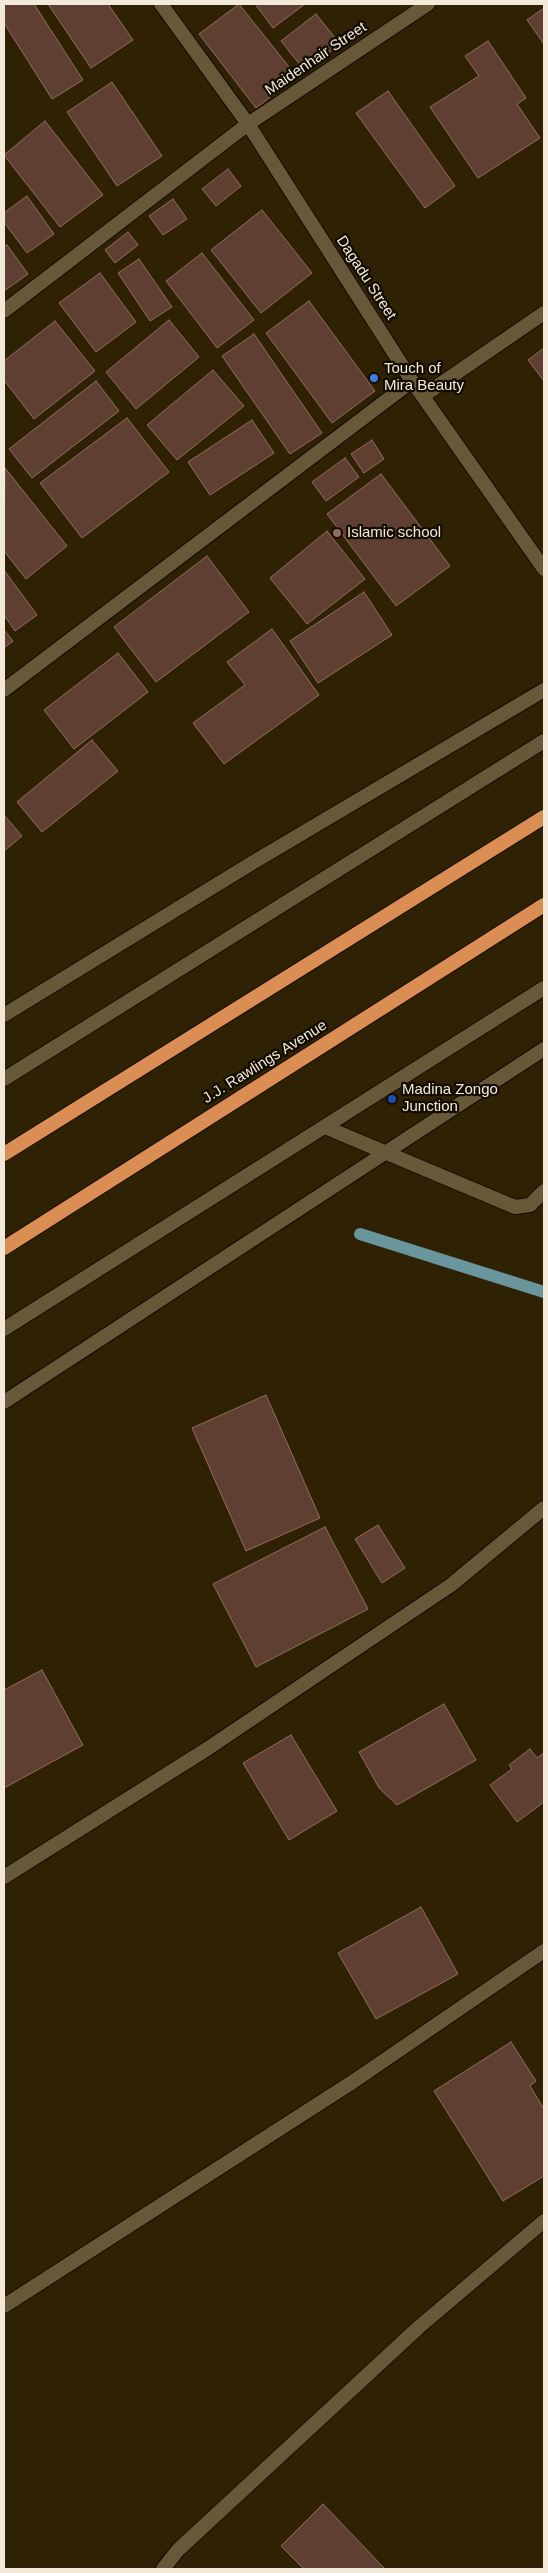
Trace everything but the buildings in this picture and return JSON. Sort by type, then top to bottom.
[{"type":"highway","points":[[4,1154],[544,817]]},
{"type":"highway","name":"J.J. Rawlings Avenue","points":[[4,1248],[544,905]]},
{"type":"street","name":"Dagadu Street","points":[[161,4],[248,124],[412,381],[544,569]]},
{"type":"street","name":"Maidenhair Street","points":[[4,312],[248,124],[428,4]]},
{"type":"street","points":[[423,396],[544,313]]},
{"type":"street","points":[[4,690],[412,381]]},
{"type":"street","points":[[4,1015],[252,862],[544,690]]},
{"type":"street","points":[[4,1079],[544,742]]},
{"type":"street","points":[[4,1329],[544,988]]},
{"type":"street","points":[[4,1402],[544,1049]]},
{"type":"street","points":[[325,1127],[514,1207],[530,1205],[544,1191]]},
{"type":"street","points":[[4,1877],[206,1749],[451,1585],[544,1508]]},
{"type":"street","points":[[4,2306],[354,2080],[544,1951]]},
{"type":"street","points":[[163,2569],[178,2550],[419,2328],[544,2221]]},
{"type":"waterway","points":[[360,1234],[544,1292]]},
{"type":"place","name":"Touch of Mira Beauty","points":[[374,378]]},
{"type":"place","name":"Islamic school","points":[[337,533]]},
{"type":"place","name":"Madina Zongo Junction","points":[[392,1099]]}]
